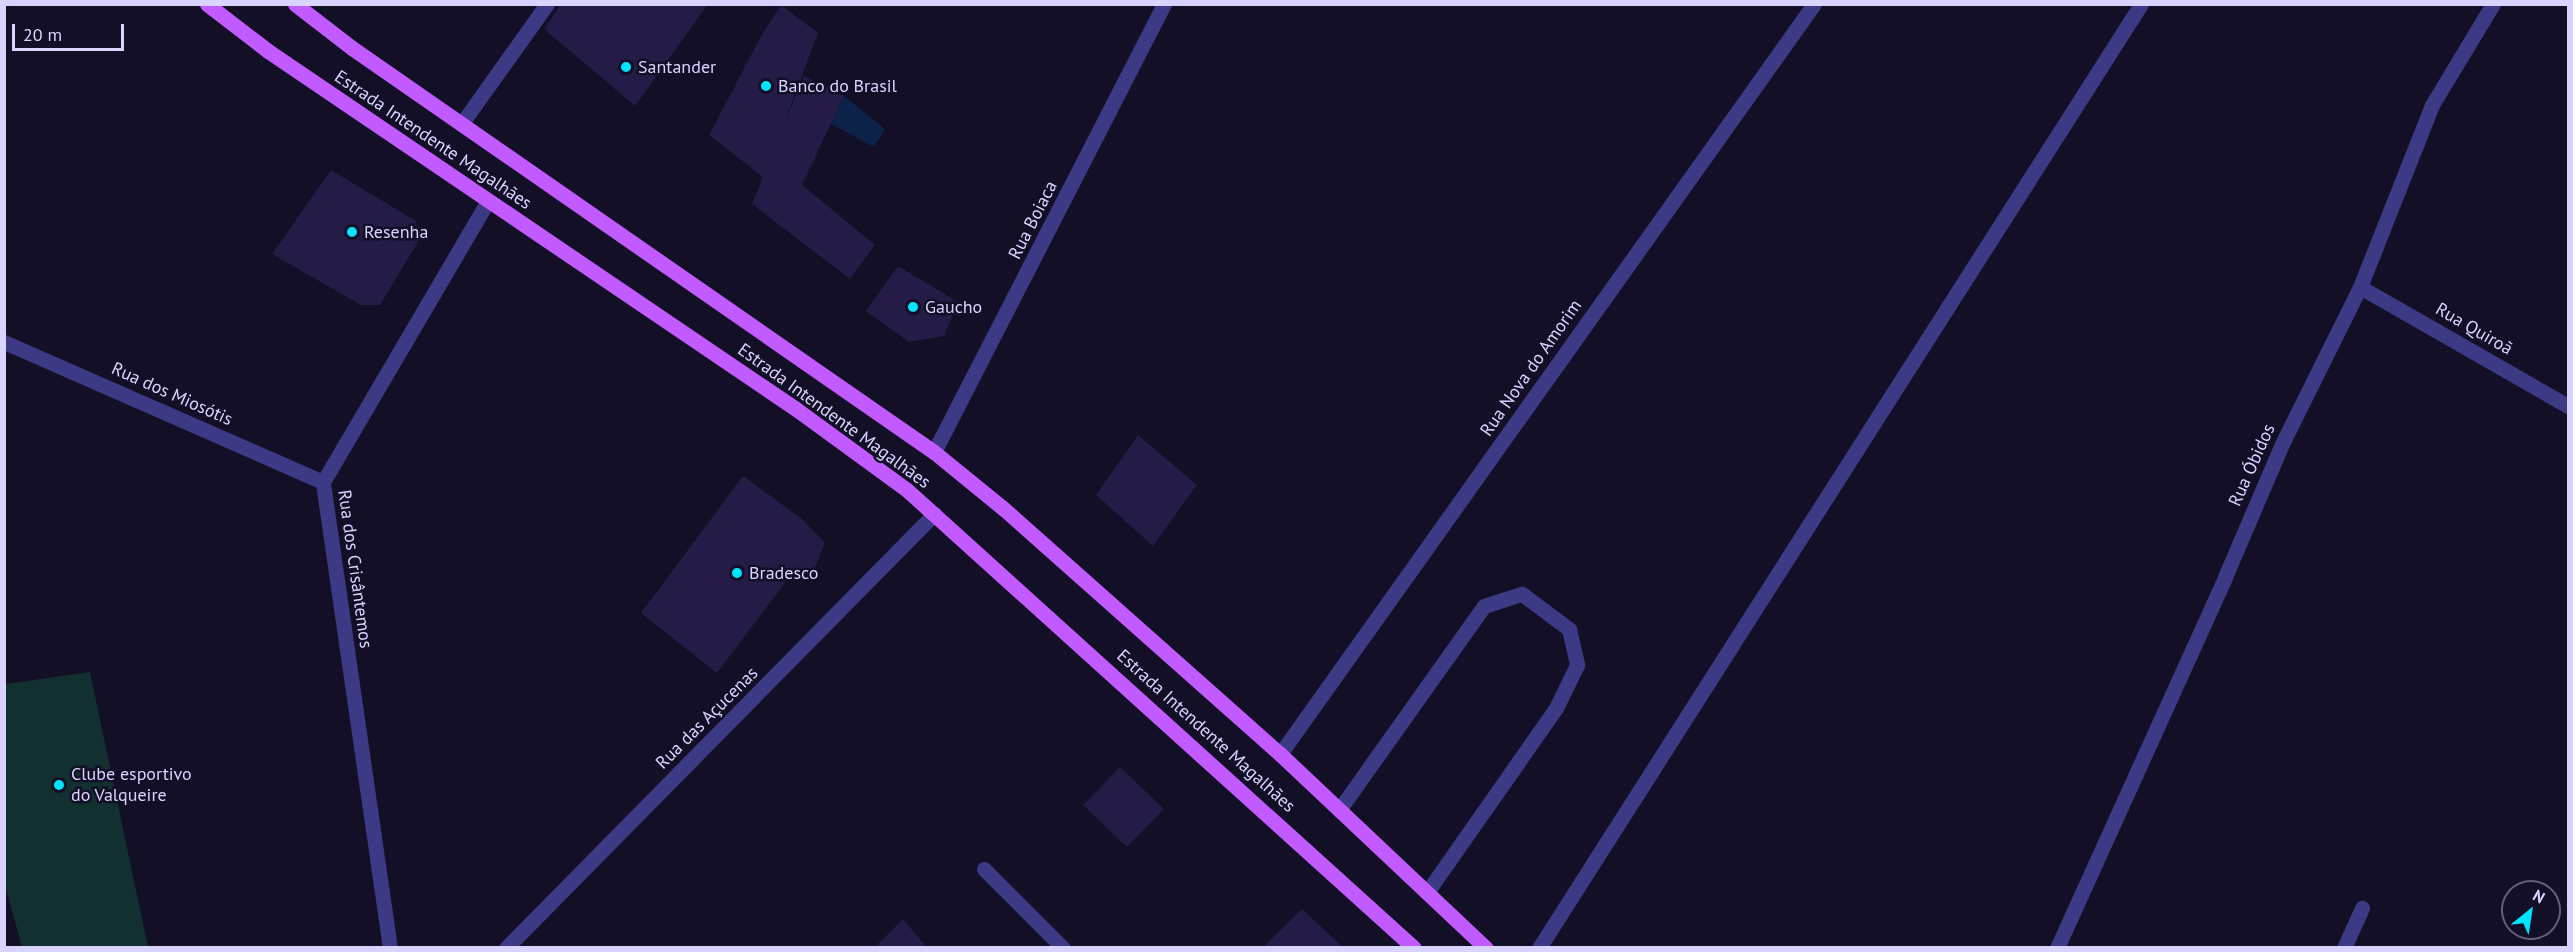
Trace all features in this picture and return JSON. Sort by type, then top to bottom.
[{"type":"main road","name":"Estrada Intendente Magalhães","points":[[207,4],[268,51],[822,427],[907,490],[1414,948]]},
{"type":"main road","name":"Estrada Intendente Magalhães","points":[[295,4],[934,452],[1004,509],[1280,754],[1486,948]]},
{"type":"street","points":[[462,123],[547,4]]},
{"type":"street","name":"Rua Boiaca","points":[[934,452],[1164,4]]},
{"type":"street","name":"Rua Nova do Amorim","points":[[1280,754],[1814,4]]},
{"type":"street","points":[[1539,948],[2141,4]]},
{"type":"street","name":"Rua Óbidos","points":[[2057,948],[2225,577],[2282,444],[2360,287],[2432,105],[2493,4]]},
{"type":"street","name":"Rua dos Crisântemos","points":[[390,948],[323,482],[488,201]]},
{"type":"street","name":"Rua Quiroã","points":[[2360,287],[2568,406]]},
{"type":"street","name":"Rua dos Miosótis","points":[[4,342],[323,482]]},
{"type":"street","name":"Rua das Açucenas","points":[[506,948],[934,514]]},
{"type":"street","points":[[1339,810],[1484,606],[1522,594],[1569,629],[1577,665],[1556,708],[1427,892]]},
{"type":"street","points":[[984,869],[1063,948]]},
{"type":"street","points":[[2344,948],[2362,908]]},
{"type":"green space","name":"Clube esportivo do Valqueire","points":[[90,672],[148,947],[22,947],[5,885],[5,680],[6,684]]},
{"type":"water","points":[[844,96],[885,129],[874,147],[831,124]]},
{"type":"building","name":"Santander","points":[[561,4],[708,4],[635,106],[544,29]]},
{"type":"building","points":[[781,5],[818,33],[784,123],[804,76],[844,96],[802,185],[875,245],[850,279],[752,204],[763,177],[709,135],[760,38]]},
{"type":"building","name":"Resenha","points":[[331,170],[416,221],[418,242],[380,305],[361,305],[272,254]]},
{"type":"building","name":"Gaucho","points":[[898,266],[958,302],[944,336],[909,342],[866,311]]},
{"type":"building","points":[[1138,435],[1197,485],[1153,546],[1096,495]]},
{"type":"building","name":"Bradesco","points":[[743,476],[802,519],[825,543],[814,570],[790,576],[717,673],[641,613]]},
{"type":"building","points":[[1120,767],[1164,809],[1127,847],[1083,805]]},
{"type":"building","points":[[1302,909],[1344,948],[1262,948]]},
{"type":"building","points":[[903,919],[927,948],[874,948]]},
{"type":"place","name":"Santander","points":[[626,67]]},
{"type":"place","name":"Banco do Brasil","points":[[766,86]]},
{"type":"place","name":"Resenha","points":[[352,232]]},
{"type":"place","name":"Gaucho","points":[[913,307]]},
{"type":"place","name":"Bradesco","points":[[737,573]]},
{"type":"place","name":"Clube esportivo do Valqueire","points":[[59,785]]}]
